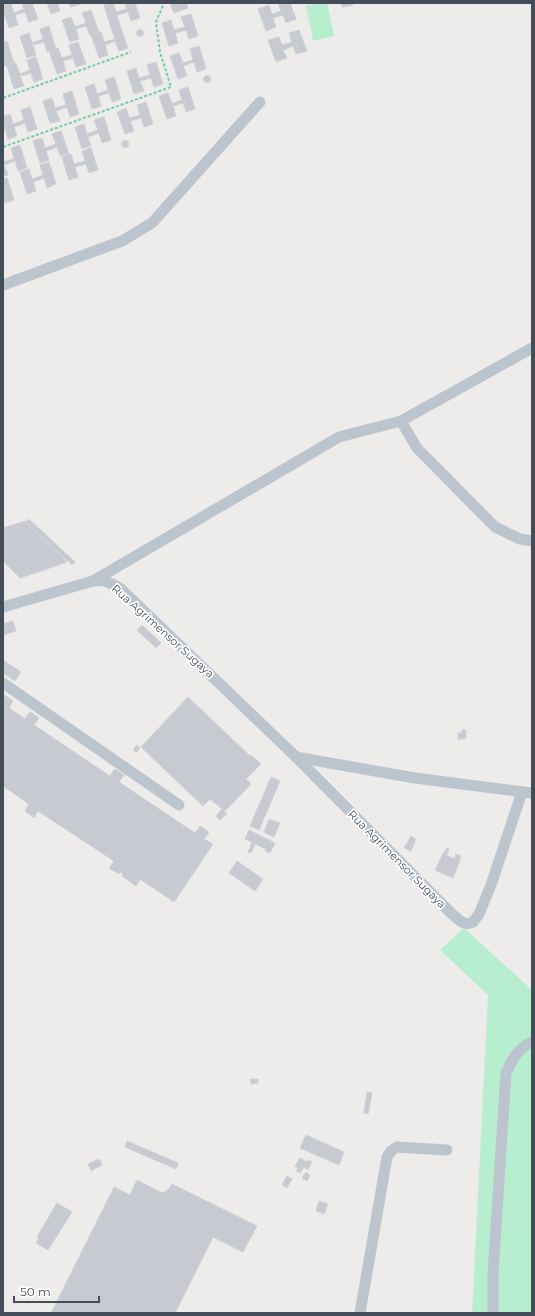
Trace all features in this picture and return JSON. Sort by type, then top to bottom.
[{"type":"street","points":[[3,285],[122,240],[152,223],[260,102]]},
{"type":"street","points":[[93,581],[340,437],[401,421],[532,348]]},
{"type":"street","points":[[401,421],[417,448],[495,527],[520,539],[532,541]]},
{"type":"street","name":"Rua Agrimensor Sugaya","points":[[3,607],[93,581],[103,580],[112,583],[296,757],[452,914],[467,924],[473,922],[479,914],[527,792]]},
{"type":"street","points":[[3,683],[180,805]]},
{"type":"street","points":[[296,757],[415,778],[527,792]]},
{"type":"street","points":[[493,1313],[493,1273],[506,1073],[511,1061],[519,1051],[532,1042]]},
{"type":"street","points":[[360,1313],[387,1157],[391,1151],[397,1147],[447,1150]]},
{"type":"path","points":[[3,147],[172,87],[160,52],[156,22],[164,3]]},
{"type":"path","points":[[3,98],[131,52]]},
{"type":"green space","points":[[327,3],[334,36],[313,41],[306,6]]},
{"type":"green space","points":[[464,928],[532,990],[532,1313],[472,1313],[488,995],[440,950]]},
{"type":"building","points":[[11,3],[14,13],[24,9],[22,3],[32,3],[38,19],[29,22],[25,12],[15,15],[18,25],[9,28],[3,11],[3,5]]},
{"type":"building","points":[[47,3],[57,3],[60,11],[51,14]]},
{"type":"building","points":[[69,3],[79,3],[80,4],[71,7]]},
{"type":"building","points":[[113,3],[116,12],[127,9],[125,3],[135,3],[140,18],[131,21],[128,12],[117,15],[120,25],[111,28],[104,5]]},
{"type":"building","points":[[170,3],[186,3],[188,8],[174,13]]},
{"type":"building","points":[[278,3],[290,3],[296,19],[286,23],[283,15],[273,18],[276,27],[266,31],[258,9],[269,5],[272,14],[281,11]]},
{"type":"building","points":[[341,3],[353,3],[353,5],[342,7]]},
{"type":"building","points":[[91,10],[99,32],[90,35],[86,26],[76,29],[79,39],[70,42],[62,20],[71,17],[75,27],[86,23],[82,13]]},
{"type":"building","points":[[191,14],[198,36],[189,39],[186,30],[175,33],[178,43],[169,46],[162,23],[171,20],[174,30],[185,27],[181,17]]},
{"type":"building","points":[[120,25],[128,48],[119,51],[115,41],[105,45],[108,55],[99,58],[91,35],[101,32],[104,42],[115,39],[111,28]]},
{"type":"building","points":[[49,26],[56,49],[47,52],[44,42],[33,45],[36,55],[27,58],[20,36],[29,33],[32,43],[43,39],[40,29]]},
{"type":"building","points":[[140,30],[143,33],[140,36],[137,33]]},
{"type":"building","points":[[299,30],[307,51],[296,54],[293,46],[283,50],[287,58],[276,62],[268,40],[279,37],[282,45],[292,42],[289,33]]},
{"type":"building","points":[[7,41],[14,63],[5,66],[3,60],[3,42]]},
{"type":"building","points":[[78,42],[86,64],[76,67],[73,58],[63,61],[66,71],[57,74],[49,51],[58,48],[62,58],[72,55],[69,45]]},
{"type":"building","points":[[199,46],[206,69],[197,72],[194,62],[183,66],[187,76],[178,79],[170,56],[179,53],[183,63],[193,60],[190,49]]},
{"type":"building","points":[[36,57],[43,79],[34,82],[31,73],[20,76],[24,86],[14,89],[7,66],[16,63],[20,74],[30,70],[27,60]]},
{"type":"building","points":[[156,62],[163,84],[154,87],[151,78],[140,81],[144,91],[134,94],[127,71],[136,68],[139,78],[150,75],[147,65]]},
{"type":"building","points":[[207,76],[210,79],[207,82],[204,79]]},
{"type":"building","points":[[114,77],[121,99],[112,102],[109,93],[98,96],[101,106],[92,109],[85,87],[94,84],[97,94],[108,90],[105,80]]},
{"type":"building","points":[[188,87],[195,109],[186,112],[183,103],[173,106],[176,116],[167,119],[159,96],[168,93],[172,104],[182,100],[179,90]]},
{"type":"building","points":[[72,91],[79,114],[70,117],[67,107],[56,111],[60,121],[50,123],[43,101],[52,98],[55,108],[66,105],[63,94]]},
{"type":"building","points":[[146,102],[153,124],[144,127],[141,118],[130,121],[134,131],[125,134],[117,112],[126,108],[129,118],[140,115],[137,105]]},
{"type":"building","points":[[30,107],[37,129],[28,132],[25,123],[14,127],[17,136],[8,139],[3,123],[3,116],[10,114],[13,124],[24,120],[21,110]]},
{"type":"building","points":[[104,117],[111,140],[102,143],[99,133],[88,137],[91,146],[82,149],[75,127],[84,124],[87,134],[98,130],[94,120]]},
{"type":"building","points":[[61,131],[69,154],[60,156],[57,147],[46,151],[49,160],[40,163],[33,141],[42,138],[45,148],[56,144],[52,134]]},
{"type":"building","points":[[125,141],[128,144],[125,147],[122,144]]},
{"type":"building","points":[[20,145],[27,168],[18,171],[15,161],[4,165],[8,175],[3,176],[3,162],[14,159],[11,148]]},
{"type":"building","points":[[91,148],[98,170],[89,173],[86,164],[75,167],[78,177],[69,180],[62,157],[71,154],[74,164],[85,161],[82,151]]},
{"type":"building","points":[[49,162],[56,184],[47,188],[44,178],[33,182],[36,191],[27,194],[20,172],[29,169],[32,179],[43,175],[40,165]]},
{"type":"building","points":[[7,178],[14,200],[5,203],[3,197],[3,179]]},
{"type":"building","points":[[29,519],[75,562],[72,565],[26,522]]},
{"type":"building","points":[[25,521],[67,562],[55,566],[13,525]]},
{"type":"building","points":[[13,525],[55,566],[44,570],[3,530],[3,528]]},
{"type":"building","points":[[3,530],[44,570],[32,574],[3,545]]},
{"type":"building","points":[[3,545],[32,574],[20,578],[3,561]]},
{"type":"building","points":[[13,621],[16,631],[3,635],[3,624]]},
{"type":"building","points":[[142,625],[161,643],[156,648],[137,630]]},
{"type":"building","points":[[3,660],[21,672],[15,681],[3,673]]},
{"type":"building","points":[[3,694],[13,701],[9,708],[25,719],[30,712],[39,718],[34,725],[110,776],[115,769],[124,775],[119,782],[195,833],[200,826],[209,832],[204,839],[213,844],[174,902],[140,879],[136,886],[122,876],[123,874],[121,872],[119,874],[109,868],[114,861],[38,811],[34,818],[25,811],[29,804],[3,786]]},
{"type":"building","points":[[188,697],[250,756],[251,755],[261,764],[246,779],[251,784],[225,811],[210,799],[203,806],[141,747]]},
{"type":"building","points":[[462,730],[466,730],[466,738],[458,740],[458,733],[462,733]]},
{"type":"building","points":[[137,745],[140,748],[136,753],[133,749]]},
{"type":"building","points":[[271,777],[280,781],[259,830],[250,826]]},
{"type":"building","points":[[222,809],[227,814],[220,820],[216,816]]},
{"type":"building","points":[[269,819],[280,823],[274,837],[264,832]]},
{"type":"building","points":[[249,830],[275,843],[270,853],[265,851],[266,849],[245,839]]},
{"type":"building","points":[[411,836],[416,839],[411,851],[404,848]]},
{"type":"building","points":[[252,843],[255,844],[251,853],[248,852]]},
{"type":"building","points":[[447,848],[449,849],[447,855],[443,854]]},
{"type":"building","points":[[443,854],[460,861],[453,878],[435,870]]},
{"type":"building","points":[[456,854],[461,856],[459,861],[454,859]]},
{"type":"building","points":[[237,861],[263,879],[255,891],[229,873]]},
{"type":"building","points":[[250,1079],[258,1079],[258,1083],[251,1084]]},
{"type":"building","points":[[367,1092],[372,1093],[368,1114],[364,1113]]},
{"type":"building","points":[[306,1135],[344,1152],[339,1165],[300,1148]]},
{"type":"building","points":[[127,1141],[178,1163],[176,1169],[125,1147]]},
{"type":"building","points":[[300,1158],[307,1162],[308,1160],[312,1162],[308,1170],[304,1167],[300,1173],[296,1171],[298,1168],[295,1166]]},
{"type":"building","points":[[99,1159],[102,1165],[91,1171],[88,1164]]},
{"type":"building","points":[[306,1172],[310,1175],[307,1181],[302,1178]]},
{"type":"building","points":[[287,1176],[292,1179],[287,1188],[282,1185]]},
{"type":"building","points":[[137,1180],[162,1193],[168,1190],[172,1184],[257,1226],[243,1252],[213,1237],[175,1313],[51,1313],[114,1187],[130,1195]]},
{"type":"building","points":[[319,1201],[328,1204],[324,1214],[316,1211]]},
{"type":"building","points":[[57,1203],[72,1212],[48,1250],[36,1243],[39,1238],[37,1237]]}]
